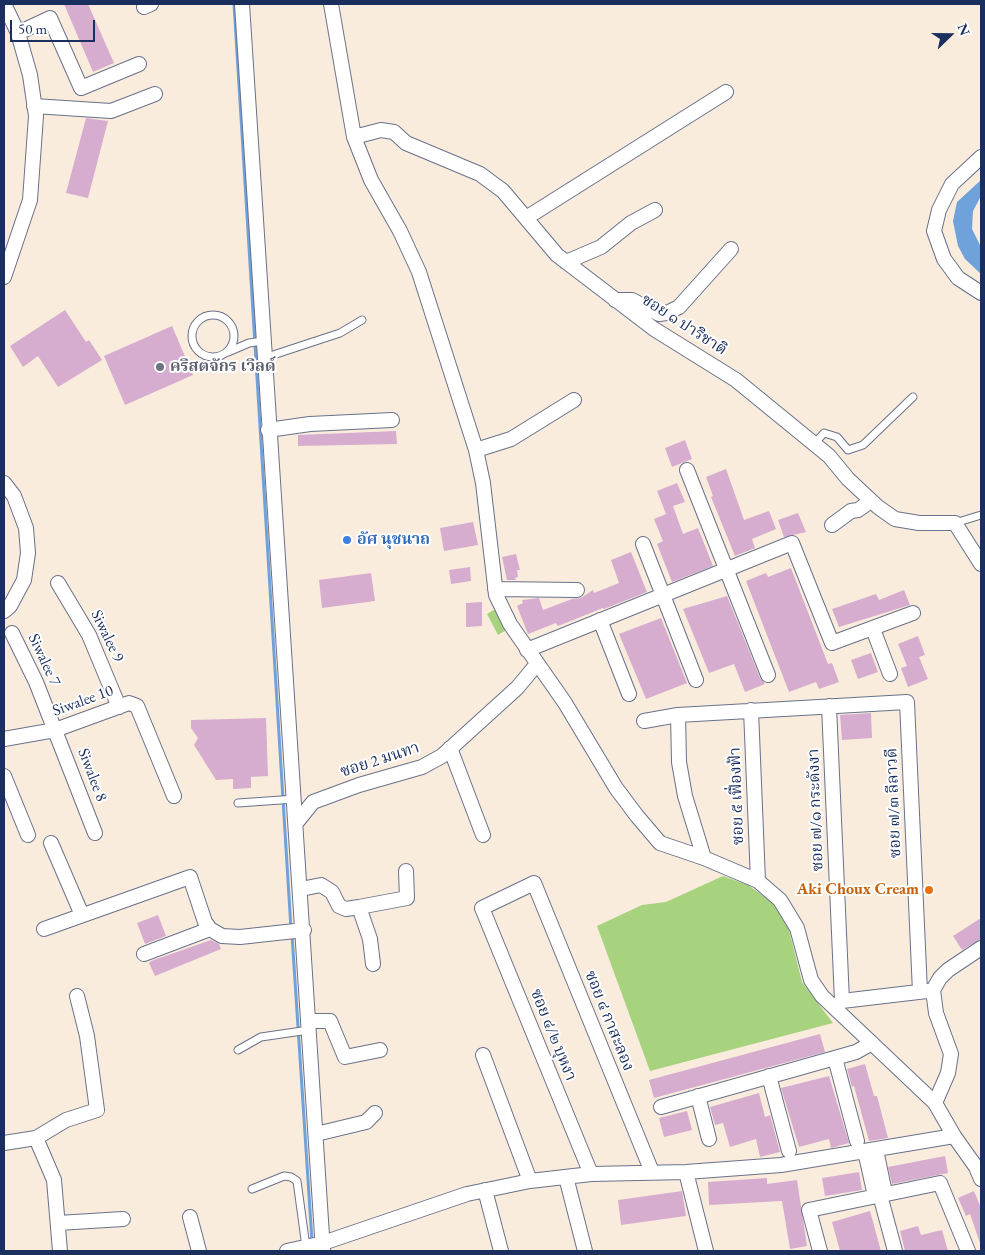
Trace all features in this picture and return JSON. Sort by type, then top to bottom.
[{"type":"street","points":[[242,4],[261,341],[264,358],[292,799],[297,822],[301,888],[295,931],[310,1026],[323,1247]]},
{"type":"street","points":[[331,4],[354,137],[371,180],[400,231],[419,272],[476,450],[484,482],[496,589],[510,624],[565,702],[616,788],[660,843],[704,858],[758,881],[780,900],[797,928],[811,980],[935,1102],[954,1136],[976,1167],[981,1179]]},
{"type":"street","points":[[4,278],[30,200],[36,116],[30,75],[18,32],[5,9]]},
{"type":"street","points":[[18,32],[50,18],[81,88],[139,64]]},
{"type":"street","points":[[526,218],[726,92]]},
{"type":"street","points":[[34,106],[111,111],[155,94]]},
{"type":"street","name":"ซอย ๑ ปาริชาติ","points":[[354,137],[381,130],[394,132],[406,144],[480,174],[503,192],[557,255],[654,329],[736,380],[814,444],[872,501],[895,519],[919,523],[954,523]]},
{"type":"street","points":[[981,157],[952,184],[939,210],[934,231],[944,259],[958,278],[981,293]]},
{"type":"street","points":[[566,262],[601,247],[631,223],[655,210]]},
{"type":"street","points":[[615,300],[632,300],[659,314],[667,313],[679,307],[731,249]]},
{"type":"street","points":[[476,450],[511,439],[574,400]]},
{"type":"street","points":[[268,430],[310,424],[392,420]]},
{"type":"street","points":[[687,470],[768,675]]},
{"type":"street","points":[[4,483],[14,496],[26,528],[28,553],[24,580],[10,606],[4,611]]},
{"type":"street","points":[[832,525],[851,511],[858,510],[872,501]]},
{"type":"street","points":[[954,523],[981,564]]},
{"type":"street","points":[[643,544],[696,680]]},
{"type":"street","points":[[527,650],[792,544],[832,643],[913,613]]},
{"type":"street","name":"Siwalee 9","points":[[58,582],[89,634],[119,707]]},
{"type":"street","points":[[496,589],[577,590]]},
{"type":"street","points":[[600,620],[629,694]]},
{"type":"street","points":[[873,628],[890,674]]},
{"type":"street","name":"Siwalee 7","points":[[12,633],[28,663],[56,730]]},
{"type":"street","name":"ซอย 2 มนทา","points":[[297,822],[313,802],[359,785],[422,767],[442,756],[518,688],[537,664]]},
{"type":"street","name":"ซอย ๗/๓ ลีลาวดี","points":[[829,706],[907,702],[927,991]]},
{"type":"street","name":"Siwalee 10","points":[[4,739],[56,730],[129,703],[137,706],[174,796]]},
{"type":"street","points":[[644,721],[678,715],[829,706]]},
{"type":"street","name":"ซอย ๗/๑ กระดังงา","points":[[829,706],[838,1005]]},
{"type":"street","name":"ซอย ๕ เฟื่องฟ้า","points":[[751,710],[758,881]]},
{"type":"street","points":[[678,715],[679,762],[685,796],[704,858]]},
{"type":"street","name":"Siwalee 8","points":[[56,730],[95,833]]},
{"type":"street","points":[[450,748],[483,835]]},
{"type":"street","points":[[4,776],[28,835]]},
{"type":"street","points":[[51,843],[82,915]]},
{"type":"street","points":[[301,888],[321,885],[332,892],[339,906],[346,909],[359,908],[407,898],[406,872]]},
{"type":"street","points":[[44,929],[190,877],[205,922],[210,929],[222,936],[231,937],[295,931]]},
{"type":"street","name":"ซอย ๔ กาสะลอง","points":[[482,908],[534,883],[652,1172]]},
{"type":"street","points":[[359,908],[370,939],[373,964]]},
{"type":"street","name":"ซอย ๔/๒ บุหงา","points":[[482,908],[591,1174]]},
{"type":"street","points":[[144,954],[210,929]]},
{"type":"street","points":[[838,1005],[927,991],[948,970],[981,948]]},
{"type":"street","points":[[927,991],[951,1054],[948,1073],[935,1102]]},
{"type":"street","points":[[4,1143],[36,1138],[66,1120],[97,1110],[88,1036],[77,996]]},
{"type":"street","points":[[310,1026],[330,1021],[345,1057],[380,1050]]},
{"type":"street","points":[[661,1107],[856,1052],[872,1042]]},
{"type":"street","points":[[483,1055],[530,1182]]},
{"type":"street","points":[[835,1058],[866,1147],[895,1251]]},
{"type":"street","points":[[769,1076],[789,1151]]},
{"type":"street","points":[[698,1096],[710,1139]]},
{"type":"street","points":[[316,1134],[366,1122],[375,1113]]},
{"type":"street","points":[[287,1251],[323,1247],[485,1190],[530,1182],[591,1174],[686,1172],[781,1165],[866,1147],[954,1136]]},
{"type":"street","points":[[36,1138],[54,1180],[60,1251]]},
{"type":"street","points":[[686,1172],[706,1251]]},
{"type":"street","points":[[566,1177],[585,1251]]},
{"type":"street","points":[[820,1251],[809,1210],[940,1183],[968,1251]]},
{"type":"street","points":[[485,1190],[501,1251]]},
{"type":"street","points":[[190,1217],[199,1251]]},
{"type":"street","points":[[58,1223],[122,1219]]},
{"type":"lane","points":[[227,353],[235,338],[230,322],[215,314],[199,320],[192,334],[197,350],[212,358],[220,357],[249,343],[261,341]]},
{"type":"lane","points":[[264,358],[340,333],[362,320]]},
{"type":"lane","points":[[814,444],[824,433],[837,437],[848,450],[863,445],[913,397]]},
{"type":"lane","points":[[954,523],[981,515]]},
{"type":"lane","points":[[238,802],[292,799]]},
{"type":"lane","points":[[238,1050],[261,1037],[292,1032],[310,1026]]},
{"type":"lane","points":[[252,1189],[284,1176],[292,1177],[297,1181],[306,1249]]},
{"type":"green space","points":[[497,608],[508,629],[498,635],[487,614]]},
{"type":"green space","points":[[723,876],[748,885],[773,903],[789,930],[802,982],[833,1023],[650,1071],[597,926],[642,905],[666,902]]},
{"type":"water","points":[[981,180],[981,196],[973,211],[972,229],[981,247],[981,274],[965,259],[958,246],[953,221],[957,202]]},
{"type":"building","points":[[64,4],[88,4],[114,63],[93,72]]},
{"type":"building","points":[[86,118],[108,121],[88,198],[66,193]]},
{"type":"building","points":[[65,310],[86,342],[89,340],[102,360],[58,387],[38,356],[23,367],[10,346]]},
{"type":"building","points":[[172,326],[193,375],[125,405],[104,356]]},
{"type":"building","points":[[396,431],[397,444],[298,446],[298,435]]},
{"type":"building","points":[[685,440],[692,459],[672,467],[665,448]]},
{"type":"building","points":[[726,469],[744,520],[769,511],[776,529],[752,539],[755,548],[735,556],[711,497],[713,496],[706,477]]},
{"type":"building","points":[[677,483],[685,502],[673,506],[683,534],[698,528],[713,566],[672,582],[657,544],[663,541],[654,519],[666,514],[657,491]]},
{"type":"building","points":[[798,513],[806,532],[784,537],[778,520]]},
{"type":"building","points":[[473,522],[478,545],[444,551],[440,528]]},
{"type":"building","points":[[631,552],[647,592],[558,626],[556,623],[528,634],[517,606],[523,603],[522,600],[539,598],[543,610],[572,599],[581,598],[593,590],[594,593],[619,583],[611,560]]},
{"type":"building","points":[[516,554],[520,570],[517,570],[518,577],[515,578],[516,580],[507,580],[502,557]]},
{"type":"building","points":[[470,567],[471,581],[451,584],[449,570]]},
{"type":"building","points":[[791,568],[828,664],[832,663],[839,682],[819,689],[816,682],[789,692],[746,581],[766,573],[768,577]]},
{"type":"building","points":[[371,573],[375,601],[322,608],[319,580]]},
{"type":"building","points":[[904,590],[910,605],[839,627],[832,609],[876,594],[879,600]]},
{"type":"building","points":[[727,596],[760,678],[765,684],[745,692],[734,664],[709,673],[683,609]]},
{"type":"building","points":[[482,602],[482,626],[466,627],[466,603]]},
{"type":"building","points":[[661,618],[687,683],[646,699],[619,634]]},
{"type":"building","points":[[918,636],[925,655],[919,657],[928,679],[908,687],[901,668],[907,666],[898,644]]},
{"type":"building","points":[[871,653],[878,672],[858,679],[851,660]]},
{"type":"building","points":[[871,713],[872,738],[842,740],[840,715]]},
{"type":"building","points":[[266,718],[268,776],[251,777],[251,788],[233,789],[233,779],[216,780],[194,745],[198,738],[191,728],[191,720]]},
{"type":"building","points":[[158,915],[166,936],[145,944],[137,923]]},
{"type":"building","points":[[981,918],[981,939],[962,950],[953,936]]},
{"type":"building","points":[[211,940],[219,944],[221,949],[155,976],[149,963],[151,961]]},
{"type":"building","points":[[820,1034],[825,1052],[654,1098],[649,1080]]},
{"type":"building","points":[[865,1064],[874,1096],[877,1096],[888,1138],[869,1141],[854,1086],[852,1087],[847,1069]]},
{"type":"building","points":[[829,1076],[849,1143],[831,1148],[829,1139],[799,1147],[781,1088]]},
{"type":"building","points":[[759,1093],[765,1117],[770,1115],[780,1152],[760,1157],[756,1139],[730,1147],[723,1123],[715,1125],[710,1107]]},
{"type":"building","points":[[687,1111],[692,1130],[664,1137],[659,1118]]},
{"type":"building","points":[[945,1156],[948,1173],[892,1184],[888,1167]]},
{"type":"building","points":[[859,1172],[862,1190],[825,1196],[822,1178]]},
{"type":"building","points":[[767,1178],[767,1184],[797,1180],[807,1246],[790,1249],[782,1201],[709,1205],[708,1182]]},
{"type":"building","points":[[682,1191],[686,1216],[621,1225],[618,1200]]},
{"type":"building","points":[[974,1191],[981,1208],[980,1243],[970,1214],[966,1216],[958,1198]]},
{"type":"building","points":[[870,1211],[881,1251],[840,1251],[832,1222]]},
{"type":"building","points":[[918,1226],[921,1235],[942,1230],[948,1251],[905,1251],[900,1231]]},
{"type":"waterway","points":[[234,4],[291,929]]},
{"type":"waterway","points":[[292,935],[312,1241]]},
{"type":"place","name":"คริสตจักร เวิลด์","points":[[160,367]]},
{"type":"place","name":"อัศ นุชนาถ","points":[[347,540]]},
{"type":"place","name":"Aki Choux Cream","points":[[929,890]]}]
